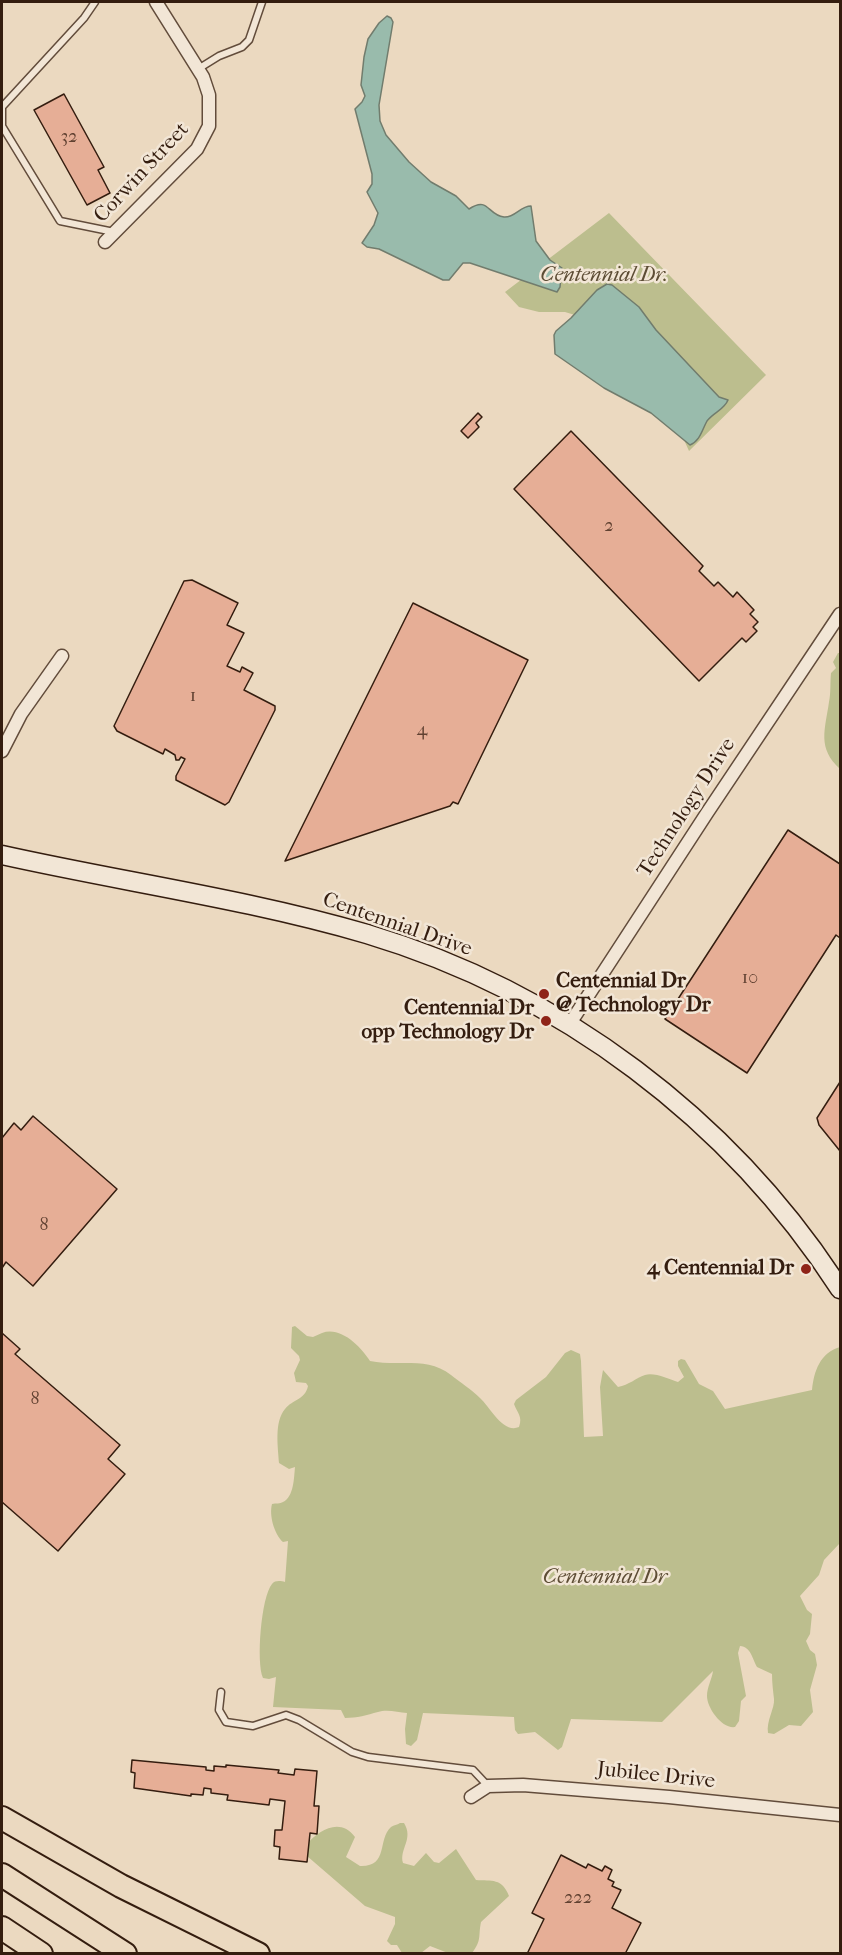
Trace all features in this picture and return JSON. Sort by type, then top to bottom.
[{"type":"highway","points":[[2,1818],[129,1890],[231,1953]]},
{"type":"highway","points":[[2,1875],[125,1953]]},
{"type":"highway","points":[[129,1890],[258,1953]]},
{"type":"highway","points":[[2,1928],[41,1953]]},
{"type":"street","name":"Corwin Street","points":[[105,242],[197,149],[210,126],[209,96],[198,69],[156,2]]},
{"type":"street","name":"Technology Drive","points":[[569,1025],[700,823],[840,614]]},
{"type":"street","points":[[2,751],[21,714],[62,656]]},
{"type":"street","name":"Centennial Drive","points":[[2,855],[293,914],[367,934],[427,954],[509,992],[569,1025],[640,1072],[684,1107],[721,1142],[800,1230],[840,1289]]},
{"type":"street","points":[[471,1797],[488,1786]]},
{"type":"street","name":"Jubilee Drive","points":[[488,1786],[557,1786],[840,1815]]},
{"type":"lane","points":[[95,2],[84,18],[2,107],[2,126],[60,221],[114,232]]},
{"type":"lane","points":[[198,69],[219,56],[242,47],[249,39],[262,2]]},
{"type":"lane","points":[[221,1692],[219,1710],[226,1722],[253,1725],[286,1715],[299,1720],[352,1752],[473,1770],[488,1786]]},
{"type":"green space","name":"Centennial Dr.","points":[[609,213],[766,375],[689,451],[676,422],[588,319],[565,312],[539,312],[519,307],[505,292]]},
{"type":"green space","points":[[840,653],[840,769],[828,754],[824,738],[831,673],[836,668],[833,662]]},
{"type":"green space","name":"Centennial Dr","points":[[295,1326],[307,1336],[313,1337],[329,1332],[343,1335],[356,1344],[370,1361],[422,1364],[442,1369],[477,1395],[502,1423],[513,1428],[519,1427],[520,1423],[520,1417],[514,1404],[516,1400],[546,1377],[565,1353],[571,1350],[580,1354],[584,1437],[603,1436],[600,1387],[603,1370],[618,1387],[649,1374],[678,1382],[684,1377],[678,1361],[685,1360],[699,1384],[713,1391],[725,1409],[812,1390],[819,1364],[827,1354],[840,1347],[840,1543],[824,1560],[819,1575],[800,1596],[807,1610],[812,1614],[810,1634],[806,1641],[810,1650],[815,1654],[817,1665],[810,1690],[813,1712],[801,1726],[789,1725],[774,1734],[768,1733],[774,1703],[772,1674],[757,1667],[749,1651],[740,1646],[738,1653],[746,1696],[741,1701],[739,1721],[735,1727],[725,1725],[720,1721],[708,1701],[707,1693],[713,1671],[662,1722],[571,1719],[562,1747],[558,1750],[535,1732],[518,1734],[515,1730],[514,1717],[423,1713],[417,1740],[411,1746],[406,1744],[407,1713],[385,1711],[345,1718],[341,1710],[273,1707],[276,1677],[263,1678],[260,1645],[262,1616],[268,1591],[275,1582],[285,1582],[288,1541],[283,1542],[275,1529],[271,1513],[272,1504],[281,1503],[289,1496],[295,1467],[289,1469],[279,1463],[279,1421],[285,1409],[302,1397],[308,1386],[306,1383],[296,1382],[294,1373],[300,1360],[291,1348],[292,1327]]},
{"type":"green space","points":[[404,1823],[408,1834],[402,1858],[403,1863],[414,1866],[426,1853],[434,1862],[439,1863],[456,1849],[476,1880],[500,1883],[506,1890],[509,1896],[481,1922],[478,1941],[472,1953],[448,1953],[430,1946],[421,1953],[402,1953],[397,1945],[391,1945],[387,1941],[395,1924],[395,1917],[365,1906],[307,1856],[306,1845],[317,1835],[330,1828],[343,1828],[355,1837],[346,1857],[360,1866],[369,1865],[379,1858],[387,1832],[391,1827]]},
{"type":"shaded area","points":[[387,16],[393,22],[379,105],[380,121],[386,135],[409,162],[431,182],[456,196],[469,209],[481,204],[498,216],[508,217],[531,206],[536,241],[550,260],[562,268],[560,287],[557,292],[470,263],[463,263],[449,280],[443,280],[362,243],[374,225],[378,213],[367,192],[372,184],[372,174],[355,109],[365,96],[361,85],[368,39]]},
{"type":"shaded area","points":[[607,284],[612,285],[639,307],[656,330],[719,397],[728,400],[707,421],[698,438],[690,445],[651,413],[604,388],[555,354],[554,335],[556,331],[597,290]]},
{"type":"building","points":[[64,94],[104,167],[98,170],[110,193],[87,205],[34,110]]},
{"type":"building","points":[[478,413],[482,417],[476,423],[479,427],[468,438],[461,431]]},
{"type":"building","points":[[571,431],[703,566],[699,571],[714,586],[718,582],[733,597],[737,592],[754,610],[750,614],[758,622],[753,627],[757,631],[746,642],[742,638],[699,681],[514,489]]},
{"type":"building","points":[[192,580],[238,603],[227,625],[244,633],[227,666],[240,672],[242,667],[253,673],[244,690],[275,706],[229,802],[225,805],[176,780],[185,759],[181,757],[176,760],[175,755],[165,749],[163,754],[117,731],[114,726],[184,581]]},
{"type":"building","points":[[413,603],[528,660],[458,804],[453,802],[450,806],[285,861]]},
{"type":"building","points":[[788,830],[840,864],[840,938],[836,935],[747,1073],[665,1019]]},
{"type":"building","points":[[840,1082],[840,1151],[819,1125],[817,1118]]},
{"type":"building","points":[[33,1116],[117,1189],[33,1286],[6,1262],[2,1268],[2,1138],[14,1123],[21,1130]]},
{"type":"building","points":[[2,1333],[20,1349],[15,1354],[120,1445],[108,1459],[125,1474],[58,1551],[2,1502]]},
{"type":"building","points":[[132,1760],[206,1767],[206,1770],[214,1771],[214,1766],[226,1767],[226,1765],[279,1770],[278,1773],[294,1775],[295,1769],[317,1771],[314,1806],[319,1806],[317,1834],[310,1833],[307,1862],[279,1859],[280,1847],[274,1846],[275,1830],[282,1830],[285,1801],[270,1799],[269,1805],[227,1800],[228,1795],[211,1793],[211,1789],[204,1788],[203,1795],[191,1794],[191,1796],[134,1788],[135,1773],[131,1772]]},
{"type":"building","points":[[561,1855],[586,1868],[588,1864],[602,1871],[605,1866],[612,1870],[608,1879],[614,1882],[612,1886],[621,1890],[612,1908],[641,1923],[625,1954],[527,1954],[544,1919],[532,1913]]},
{"type":"place","name":"Centennial Dr @ Technology Dr","points":[[544,994]]},
{"type":"place","name":"Centennial Dr opp Technology Dr","points":[[546,1021]]},
{"type":"place","name":"4 Centennial Dr","points":[[806,1269]]}]
